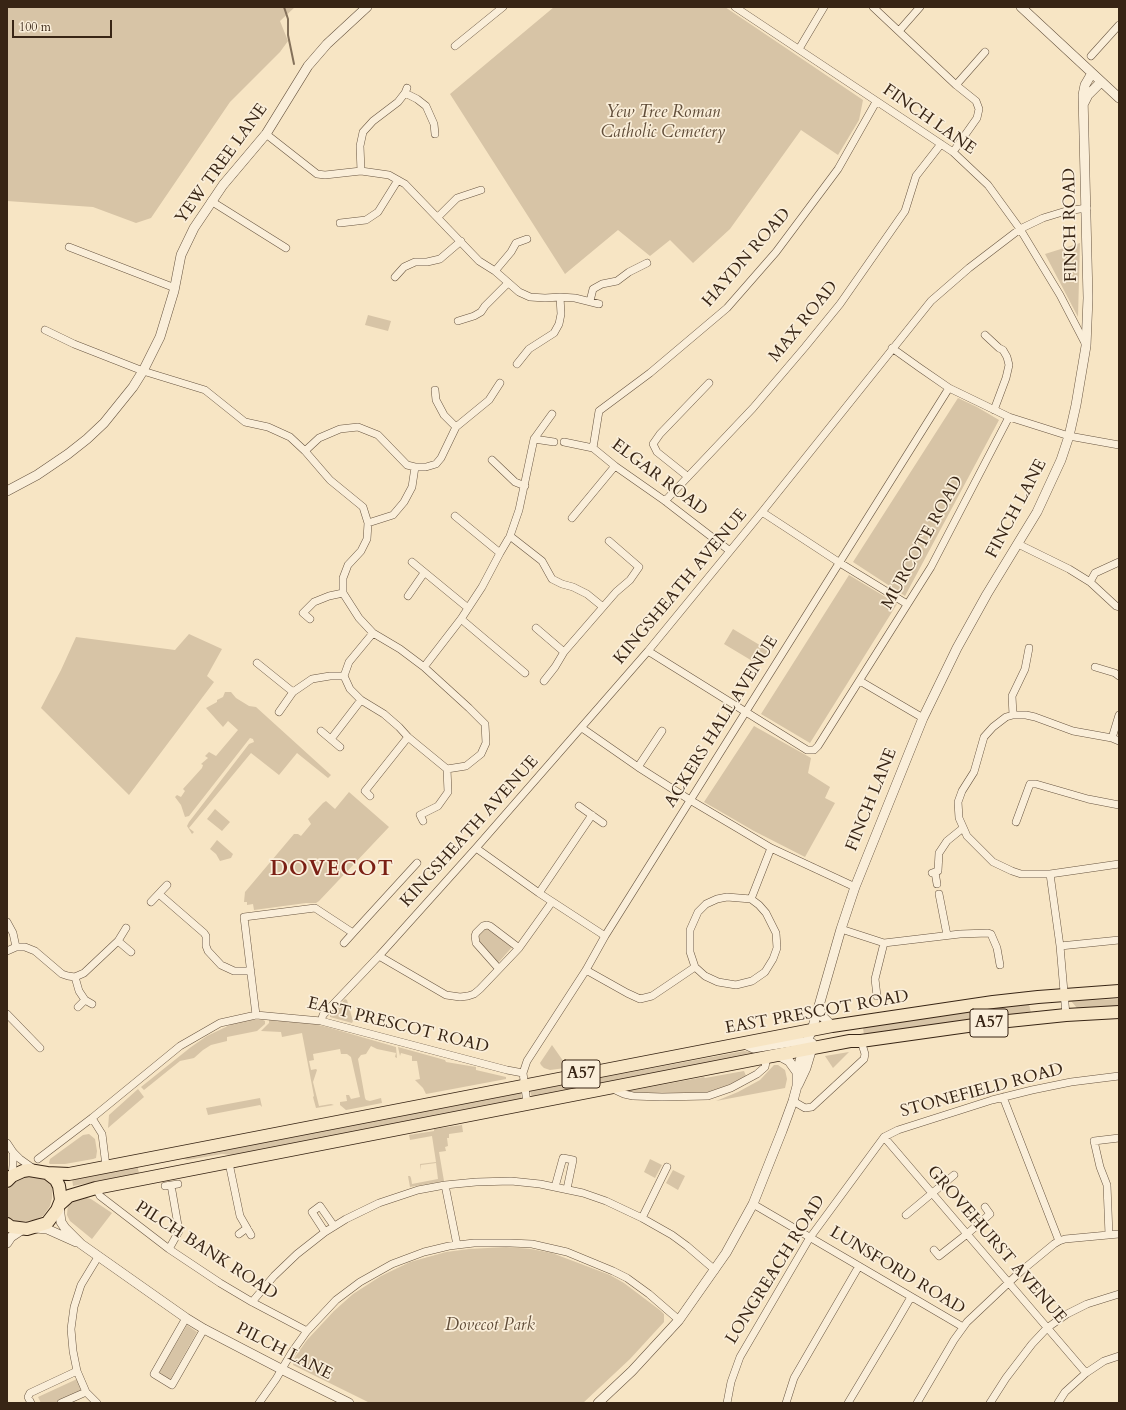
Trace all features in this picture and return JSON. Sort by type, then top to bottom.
[{"type":"highway","name":"EAST PRESCOT ROAD","points":[[42,1173],[69,1174],[832,1026],[986,1002],[1119,991]]},
{"type":"highway","name":"EAST PRESCOT ROAD","points":[[59,1206],[69,1196],[96,1188],[773,1056],[807,1047],[989,1023],[1066,1015],[1119,1012]]},
{"type":"highway","name":"A57","points":[[9,1178],[22,1171],[29,1170],[42,1173]]},
{"type":"highway","points":[[42,1173],[56,1180],[59,1186],[61,1200],[59,1206]]},
{"type":"highway","name":"A57","points":[[28,1228],[43,1225],[50,1221],[59,1206]]},
{"type":"highway","points":[[7,1224],[11,1227],[28,1228]]},
{"type":"street","name":"YEW TREE LANE","points":[[7,491],[37,475],[68,454],[87,439],[119,405],[143,372],[160,337],[175,288],[181,255],[194,228],[211,201],[266,134],[308,66],[327,44],[367,7]]},
{"type":"street","points":[[800,49],[824,7]]},
{"type":"street","points":[[873,7],[956,85],[976,101],[979,110],[976,118],[952,152]]},
{"type":"street","points":[[899,30],[920,7]]},
{"type":"street","points":[[1021,7],[1119,98]]},
{"type":"street","points":[[456,46],[500,8]]},
{"type":"street","name":"FINCH LANE","points":[[738,8],[876,102],[941,144],[952,152],[988,185],[1020,229],[1060,295],[1086,346],[1076,406],[1069,436],[1052,482],[1037,512],[987,594],[957,648],[923,718],[855,887],[841,929],[807,1047]]},
{"type":"street","points":[[1091,56],[1119,25]]},
{"type":"street","points":[[956,85],[985,52]]},
{"type":"street","name":"FINCH ROAD","points":[[1086,346],[1088,298],[1084,90],[1092,73]]},
{"type":"street","points":[[1084,103],[1088,95],[1101,82]]},
{"type":"street","points":[[361,171],[360,146],[363,132],[373,121],[398,102],[406,90],[426,106],[434,124],[435,134]]},
{"type":"street","name":"HAYDN ROAD","points":[[593,448],[599,411],[650,373],[727,308],[776,252],[838,169],[876,102]]},
{"type":"street","points":[[266,134],[317,174],[325,175],[361,171],[389,175],[406,184],[479,261],[495,271],[519,292],[530,297],[575,298],[599,304]]},
{"type":"street","name":"MAX ROAD","points":[[665,501],[687,476],[753,408],[840,304],[905,211],[916,176],[941,144]]},
{"type":"street","points":[[340,223],[366,220],[378,212],[398,180]]},
{"type":"street","points":[[438,217],[457,198],[481,190]]},
{"type":"street","points":[[211,201],[286,248]]},
{"type":"street","name":"KINGSHEATH AVENUE","points":[[321,1021],[323,1015],[379,956],[476,848],[648,651],[762,512],[931,301],[969,268],[1020,229],[1043,218],[1066,211],[1087,208]]},
{"type":"street","points":[[495,271],[516,243],[526,239]]},
{"type":"street","points":[[395,277],[404,267],[415,262],[427,262],[440,259],[460,241]]},
{"type":"street","points":[[68,247],[175,288]]},
{"type":"street","points":[[590,301],[593,289],[602,284],[617,281],[629,272],[647,263]]},
{"type":"street","points":[[458,320],[474,316],[481,312],[508,283]]},
{"type":"street","points":[[517,364],[529,349],[554,333],[559,324],[561,314],[560,297]]},
{"type":"street","points":[[45,330],[74,344],[143,372],[205,390],[245,422],[268,427],[290,437],[305,451],[330,480],[363,507],[368,523],[367,539],[361,551],[348,566],[343,578],[343,593],[359,618],[373,633],[400,649],[424,667],[485,724],[486,743],[481,754],[466,766],[447,769]]},
{"type":"street","points":[[985,334],[998,348],[1003,350],[1009,365],[1006,378],[994,410]]},
{"type":"street","points":[[892,348],[949,388],[1008,417],[1069,436],[1119,446]]},
{"type":"street","points":[[305,451],[319,438],[340,429],[358,427],[378,435],[407,465],[415,467],[436,464],[441,458],[456,427],[489,400],[500,383]]},
{"type":"street","points":[[687,476],[657,452],[653,444],[660,434],[710,383]]},
{"type":"street","name":"ACKERS HALL AVENUE","points":[[523,1073],[527,1061],[586,970],[605,936],[949,388]]},
{"type":"street","points":[[435,390],[436,400],[444,415],[456,427]]},
{"type":"street","points":[[424,667],[461,619],[482,587],[510,536],[525,486],[534,439],[552,414]]},
{"type":"street","name":"MURCOTE ROAD","points":[[745,712],[807,750],[814,750],[818,746],[931,567],[1008,417]]},
{"type":"street","points":[[534,439],[554,442]]},
{"type":"street","name":"ELGAR ROAD","points":[[564,442],[593,448],[730,551]]},
{"type":"street","points":[[492,460],[515,482],[525,486]]},
{"type":"street","points":[[572,518],[615,466]]},
{"type":"street","points":[[368,523],[393,515],[404,502],[412,487],[415,467]]},
{"type":"street","points":[[762,512],[840,563],[907,604]]},
{"type":"street","points":[[455,516],[500,553]]},
{"type":"street","points":[[510,536],[542,561],[552,578],[562,584],[573,587],[587,594],[603,607]]},
{"type":"street","points":[[544,681],[564,652],[616,592],[630,580],[639,567],[609,541]]},
{"type":"street","points":[[1018,544],[1069,569],[1090,582],[1116,606],[1119,606]]},
{"type":"street","points":[[412,562],[468,608]]},
{"type":"street","points":[[1090,582],[1095,573],[1119,562]]},
{"type":"street","points":[[408,596],[424,572]]},
{"type":"street","points":[[310,619],[303,613],[314,602],[329,596],[343,593]]},
{"type":"street","points":[[461,619],[526,673]]},
{"type":"street","points":[[536,628],[564,652]]},
{"type":"street","points":[[373,633],[349,662],[344,676],[350,690],[361,700],[384,714],[408,737],[447,769],[448,792],[438,806],[420,815],[423,821]]},
{"type":"street","points":[[1013,715],[1012,696],[1025,669],[1029,648]]},
{"type":"street","points":[[648,651],[745,712]]},
{"type":"street","points":[[257,663],[293,692]]},
{"type":"street","points":[[1095,667],[1115,673],[1119,676]]},
{"type":"street","points":[[279,712],[293,692],[312,679],[330,676],[344,676]]},
{"type":"street","points":[[860,681],[923,718]]},
{"type":"street","points":[[331,738],[361,700]]},
{"type":"street","points":[[1119,715],[1116,739],[1072,731],[1026,715],[1013,715],[1006,717],[988,731],[984,737],[974,772],[962,791],[958,802],[959,818],[967,836],[993,862],[1003,868],[1021,874],[1050,874],[1119,864]]},
{"type":"street","points":[[582,728],[638,767],[771,848],[855,887]]},
{"type":"street","points":[[321,731],[340,747]]},
{"type":"street","points":[[638,767],[662,731]]},
{"type":"street","points":[[370,796],[365,791],[408,737]]},
{"type":"street","points":[[1016,822],[1030,784],[1036,784],[1088,799],[1119,805]]},
{"type":"street","points":[[579,806],[604,823]]},
{"type":"street","points":[[539,893],[592,815]]},
{"type":"street","points":[[936,884],[934,873],[938,871],[939,853],[947,841],[963,828]]},
{"type":"street","points":[[476,848],[552,902],[605,936]]},
{"type":"street","points":[[751,899],[771,848]]},
{"type":"street","points":[[344,943],[351,931],[417,862]]},
{"type":"street","points":[[1050,874],[1060,946],[1066,1015]]},
{"type":"street","points":[[151,902],[166,885]]},
{"type":"street","points":[[159,894],[204,933],[206,936],[206,946],[208,951],[221,965],[234,972],[251,971]]},
{"type":"street","points":[[938,894],[947,935]]},
{"type":"street","points":[[727,897],[751,899],[760,905],[766,913],[776,933],[777,948],[773,959],[765,972],[752,981],[736,985],[718,982],[705,976],[696,967],[690,952],[690,930],[698,912],[706,904],[717,898],[727,897]]},
{"type":"street","points":[[379,956],[439,991],[453,997],[474,994],[519,948],[552,902]]},
{"type":"street","points":[[256,1015],[244,917],[315,908],[351,931]]},
{"type":"street","points":[[7,922],[13,933],[16,947]]},
{"type":"street","points":[[499,969],[476,943],[476,933],[483,926],[490,926],[519,948]]},
{"type":"street","points":[[7,951],[16,947],[25,947],[30,949],[62,974],[75,977],[84,973],[118,941],[126,928]]},
{"type":"street","points":[[841,929],[884,943],[947,935],[972,933],[991,934],[997,948],[1000,965]]},
{"type":"street","points":[[1060,946],[1119,940]]},
{"type":"street","points":[[118,941],[131,952]]},
{"type":"street","points":[[877,996],[875,979],[884,943]]},
{"type":"street","points":[[586,970],[640,999],[652,996],[696,967]]},
{"type":"street","points":[[75,977],[79,991],[85,1000],[92,1004]]},
{"type":"street","points":[[78,1007],[85,1000]]},
{"type":"street","points":[[819,1006],[824,1018],[832,1026]]},
{"type":"street","points":[[7,1014],[40,1048]]},
{"type":"street","name":"EAST PRESCOT ROAD","points":[[38,1159],[92,1118],[180,1046],[220,1022],[256,1015],[321,1021],[501,1069],[523,1073]]},
{"type":"street","points":[[742,1043],[753,1048],[798,1041],[807,1047]]},
{"type":"street","points":[[793,1101],[805,1108],[812,1107],[864,1059],[865,1052],[861,1041]]},
{"type":"street","points":[[598,1403],[632,1371],[679,1320],[726,1253],[753,1204],[782,1131],[797,1086],[797,1072],[807,1047]]},
{"type":"street","points":[[797,1086],[804,1074],[807,1047]]},
{"type":"street","points":[[773,1056],[789,1060],[797,1072]]},
{"type":"street","name":"EAST PRESCOT ROAD","points":[[610,1087],[624,1094],[633,1096],[708,1096],[731,1088],[757,1074],[773,1056]]},
{"type":"street","points":[[523,1073],[527,1103]]},
{"type":"street","name":"STONEFIELD ROAD","points":[[882,1139],[898,1130],[1002,1097],[1063,1083],[1119,1076]]},
{"type":"street","points":[[1002,1097],[1059,1241]]},
{"type":"street","points":[[92,1118],[102,1134],[106,1166]]},
{"type":"street","points":[[1109,1235],[1107,1185],[1100,1167],[1094,1141],[1119,1138]]},
{"type":"street","name":"GROVEHURST AVENUE","points":[[882,1139],[932,1193],[1086,1373]]},
{"type":"street","name":"LONGREACH ROAD","points":[[727,1403],[734,1374],[745,1348],[810,1237],[882,1139]]},
{"type":"street","points":[[7,1143],[13,1152],[25,1163],[42,1173]]},
{"type":"street","points":[[9,1178],[13,1164],[13,1152]]},
{"type":"street","points":[[555,1186],[563,1158],[573,1160],[568,1189]]},
{"type":"street","points":[[229,1163],[238,1212],[241,1220],[251,1235]]},
{"type":"street","points":[[642,1218],[667,1167]]},
{"type":"street","points":[[906,1216],[954,1175]]},
{"type":"street","points":[[252,1302],[283,1266],[325,1232],[379,1203],[418,1190],[445,1185],[497,1180],[555,1186],[606,1201],[642,1218],[687,1246],[715,1270]]},
{"type":"street","points":[[169,1249],[179,1231],[171,1185]]},
{"type":"street","points":[[445,1185],[457,1245]]},
{"type":"street","name":"PILCH BANK ROAD","points":[[96,1188],[100,1196],[169,1249],[252,1302],[307,1331]]},
{"type":"street","name":"LUNSFORD ROAD","points":[[753,1204],[963,1327]]},
{"type":"street","name":"PILCH LANE","points":[[59,1206],[61,1222],[81,1244],[186,1318],[280,1370],[347,1403]]},
{"type":"street","points":[[325,1232],[312,1212],[320,1206],[334,1226]]},
{"type":"street","points":[[934,1250],[939,1256],[990,1214],[985,1207]]},
{"type":"street","points":[[7,1243],[11,1237],[28,1228]]},
{"type":"street","name":"PILCH LANE","points":[[28,1228],[47,1230],[81,1244]]},
{"type":"street","points":[[239,1234],[246,1228]]},
{"type":"street","points":[[918,1403],[963,1327],[1008,1283],[1054,1244],[1065,1239],[1119,1234]]},
{"type":"street","points":[[259,1403],[307,1331],[336,1300],[369,1276],[392,1264],[434,1249],[484,1242],[532,1244],[567,1252],[627,1278],[649,1294],[679,1320]]},
{"type":"street","points":[[97,1403],[86,1392],[77,1371],[73,1351],[72,1329],[74,1307],[81,1285],[98,1257]]},
{"type":"street","points":[[786,1403],[794,1378],[859,1266]]},
{"type":"street","points":[[990,1403],[1006,1378],[1032,1344],[1047,1328],[1067,1314],[1098,1300],[1119,1294]]},
{"type":"street","points":[[848,1403],[910,1297]]},
{"type":"street","points":[[186,1318],[154,1374],[172,1384],[204,1329]]},
{"type":"street","points":[[1058,1403],[1065,1392],[1086,1373],[1104,1362],[1119,1356]]},
{"type":"street","points":[[31,1403],[28,1397],[30,1393],[77,1371]]},
{"type":"street","points":[[61,1403],[86,1392]]},
{"type":"green space","points":[[7,7],[295,7],[280,21],[288,41],[280,52],[230,102],[151,218],[136,223],[93,207],[7,201]]},
{"type":"green space","name":"Yew Tree Roman Catholic Cemetery","points":[[554,7],[725,7],[863,100],[859,120],[838,155],[801,130],[730,229],[693,263],[670,240],[650,256],[618,230],[565,274],[450,94]]},
{"type":"green space","points":[[1080,243],[1078,317],[1045,254]]},
{"type":"green space","points":[[368,315],[391,321],[388,331],[365,325]]},
{"type":"green space","points":[[958,398],[999,420],[905,596],[853,562]]},
{"type":"green space","points":[[849,575],[897,604],[810,743],[761,714]]},
{"type":"green space","points":[[733,629],[768,650],[759,665],[724,644]]},
{"type":"green space","points":[[189,634],[222,649],[207,676],[214,682],[129,795],[41,708],[76,637],[175,650]]},
{"type":"green space","points":[[225,692],[231,692],[236,698],[249,706],[256,707],[331,775],[328,778],[297,753],[279,775],[251,753],[189,828],[194,832],[192,834],[187,826],[189,822],[249,744],[254,742],[253,739],[250,738],[189,816],[185,817],[181,805],[175,797],[177,795],[181,797],[185,791],[183,789],[202,768],[203,765],[201,764],[208,758],[205,756],[209,752],[216,756],[238,730],[228,721],[223,727],[206,708],[223,697]]},
{"type":"green space","points":[[754,726],[811,758],[808,773],[830,787],[825,798],[835,803],[805,857],[754,831],[704,802]]},
{"type":"green space","points":[[349,792],[389,827],[316,903],[254,910],[253,904],[247,905],[247,902],[244,902],[245,892],[294,834],[301,836],[311,824],[308,819],[323,803],[326,801],[335,809]]},
{"type":"green space","points":[[215,809],[230,822],[222,831],[207,819]]},
{"type":"green space","points":[[217,840],[233,854],[231,858],[220,861],[216,854],[210,849]]},
{"type":"green space","points":[[485,929],[489,929],[513,946],[498,963],[478,941],[479,934]]},
{"type":"green space","points":[[345,999],[347,1000],[353,1021],[352,1023],[330,1017],[330,1015]]},
{"type":"green space","points":[[1119,999],[1119,1007],[1077,1008],[1071,1001]]},
{"type":"green space","points":[[1029,1004],[1031,1013],[864,1036],[863,1027]]},
{"type":"green space","points":[[269,1018],[310,1023],[396,1047],[397,1058],[395,1057],[396,1053],[377,1049],[371,1046],[366,1054],[361,1055],[358,1059],[366,1100],[370,1101],[381,1098],[382,1103],[346,1110],[340,1105],[340,1102],[347,1101],[346,1095],[349,1095],[351,1099],[360,1097],[351,1057],[347,1054],[341,1054],[340,1049],[313,1054],[314,1060],[309,1061],[311,1070],[317,1070],[313,1082],[319,1106],[334,1105],[316,1108],[302,1033],[282,1037],[281,1032],[261,1031],[269,1023]]},
{"type":"green space","points":[[246,1020],[263,1020],[265,1021],[265,1024],[257,1031],[227,1037],[227,1041],[211,1045],[194,1058],[180,1061],[144,1090],[141,1087],[207,1036],[232,1024]]},
{"type":"green space","points":[[552,1045],[566,1065],[565,1068],[550,1070],[541,1065],[540,1063]]},
{"type":"green space","points":[[398,1047],[445,1060],[446,1062],[476,1067],[476,1070],[506,1077],[506,1079],[426,1094],[423,1088],[415,1080],[420,1079],[417,1061],[412,1061],[412,1056],[401,1053],[400,1056]]},
{"type":"green space","points":[[744,1051],[752,1052],[753,1055],[532,1098],[530,1091]]},
{"type":"green space","points":[[849,1052],[833,1068],[825,1056]]},
{"type":"green space","points":[[774,1065],[778,1065],[785,1070],[787,1079],[785,1088],[716,1101],[738,1092],[760,1080]]},
{"type":"green space","points":[[744,1071],[746,1076],[722,1088],[709,1092],[696,1094],[629,1093],[628,1091],[704,1077]]},
{"type":"green space","points":[[138,1089],[144,1097],[108,1128],[109,1115]]},
{"type":"green space","points":[[521,1092],[522,1100],[233,1155],[222,1154],[187,1160],[180,1157]]},
{"type":"green space","points":[[260,1098],[262,1107],[260,1105],[208,1115],[206,1108]]},
{"type":"green space","points":[[462,1125],[463,1132],[449,1134],[449,1138],[447,1138],[448,1146],[445,1147],[446,1151],[439,1152],[444,1181],[410,1187],[408,1176],[411,1178],[412,1184],[438,1179],[436,1163],[421,1165],[421,1170],[420,1164],[436,1162],[432,1136],[410,1140],[409,1135],[434,1131],[434,1129]]},
{"type":"green space","points":[[89,1134],[95,1139],[97,1151],[96,1158],[65,1164],[49,1163],[50,1159],[83,1135]]},
{"type":"green space","points":[[650,1159],[662,1165],[655,1178],[644,1172]]},
{"type":"green space","points":[[137,1165],[139,1173],[73,1186],[72,1178]]},
{"type":"green space","points":[[673,1170],[685,1176],[678,1190],[666,1183]]},
{"type":"green space","points":[[25,1176],[48,1181],[52,1185],[52,1198],[50,1206],[43,1216],[35,1220],[17,1222],[7,1218],[7,1190],[19,1178]]},
{"type":"green space","points":[[83,1197],[91,1199],[112,1213],[92,1239],[70,1221],[67,1215],[68,1203],[71,1200]]},
{"type":"green space","name":"Dovecot Park","points":[[506,1247],[531,1249],[552,1253],[610,1275],[624,1283],[661,1311],[664,1314],[664,1322],[630,1359],[583,1403],[370,1403],[293,1365],[295,1357],[307,1340],[334,1311],[353,1294],[381,1276],[410,1262],[446,1252]]},
{"type":"green space","points":[[187,1325],[197,1332],[170,1380],[159,1373]]},
{"type":"green space","points":[[77,1379],[82,1391],[59,1403],[41,1403],[38,1397]]},
{"type":"waterway","points":[[284,7],[288,19],[288,35],[294,64]]},
{"type":"district","name":"DOVECOT","points":[[332,870]]}]
